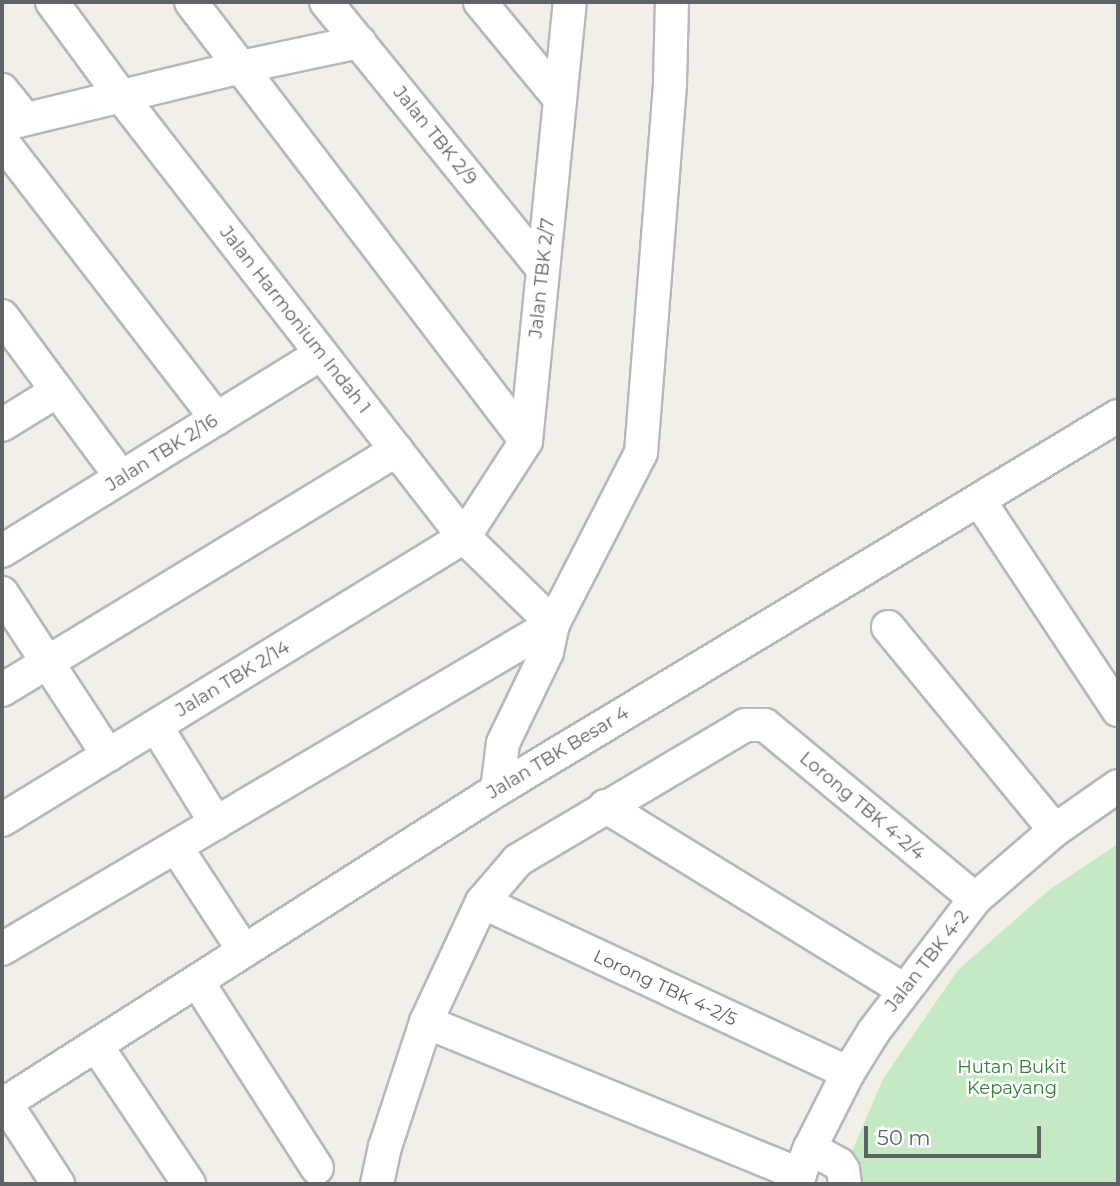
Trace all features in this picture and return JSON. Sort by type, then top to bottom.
[{"type":"street","name":"Jalan Harmonium Indah 1","points":[[52,2],[121,96],[464,537],[554,624]]},
{"type":"street","points":[[191,2],[526,441]]},
{"type":"street","name":"Jalan TBK 2/9","points":[[326,2],[543,270]]},
{"type":"street","points":[[480,2],[560,99]]},
{"type":"street","name":"Jalan TBK 2/7","points":[[464,537],[526,441],[570,2]]},
{"type":"street","points":[[497,790],[503,743],[547,652],[554,624],[641,453],[670,82],[672,2]]},
{"type":"street","points":[[2,90],[13,122],[241,67],[359,42]]},
{"type":"street","points":[[2,141],[217,419]]},
{"type":"street","points":[[2,316],[121,477]]},
{"type":"street","name":"Jalan TBK 2/16","points":[[2,551],[321,354]]},
{"type":"street","points":[[2,425],[57,391]]},
{"type":"street","name":"Jalan TBK Besar 4","points":[[3,1103],[497,790],[1118,416]]},
{"type":"street","points":[[2,690],[397,450]]},
{"type":"street","points":[[979,500],[1118,710]]},
{"type":"street","name":"Jalan TBK 2/14","points":[[2,820],[464,537]]},
{"type":"street","points":[[2,593],[108,755]]},
{"type":"street","points":[[2,950],[554,624]]},
{"type":"street","points":[[888,626],[1055,830]]},
{"type":"street","name":"Lorong TBK 4-2/4","points":[[605,806],[745,725],[765,726],[975,900]]},
{"type":"street","points":[[156,726],[216,823]]},
{"type":"street","name":"Jalan TBK 4-2","points":[[802,1169],[848,1073],[903,989],[975,900],[1055,830],[1118,786]]},
{"type":"street","points":[[377,1184],[385,1147],[426,1022],[482,902],[518,860],[605,806],[903,989]]},
{"type":"street","points":[[176,846],[244,951]]},
{"type":"street","name":"Lorong TBK 4-2/5","points":[[482,902],[848,1073]]},
{"type":"street","points":[[197,981],[317,1168]]},
{"type":"street","points":[[426,1022],[802,1169],[839,1164],[843,1170],[845,1184]]},
{"type":"street","points":[[96,1045],[189,1184]]},
{"type":"street","points":[[3,1103],[58,1184]]},
{"type":"green space","name":"Hutan Bukit Kepayang","points":[[1118,844],[1118,1184],[838,1184],[883,1079],[958,970],[1049,890]]}]
